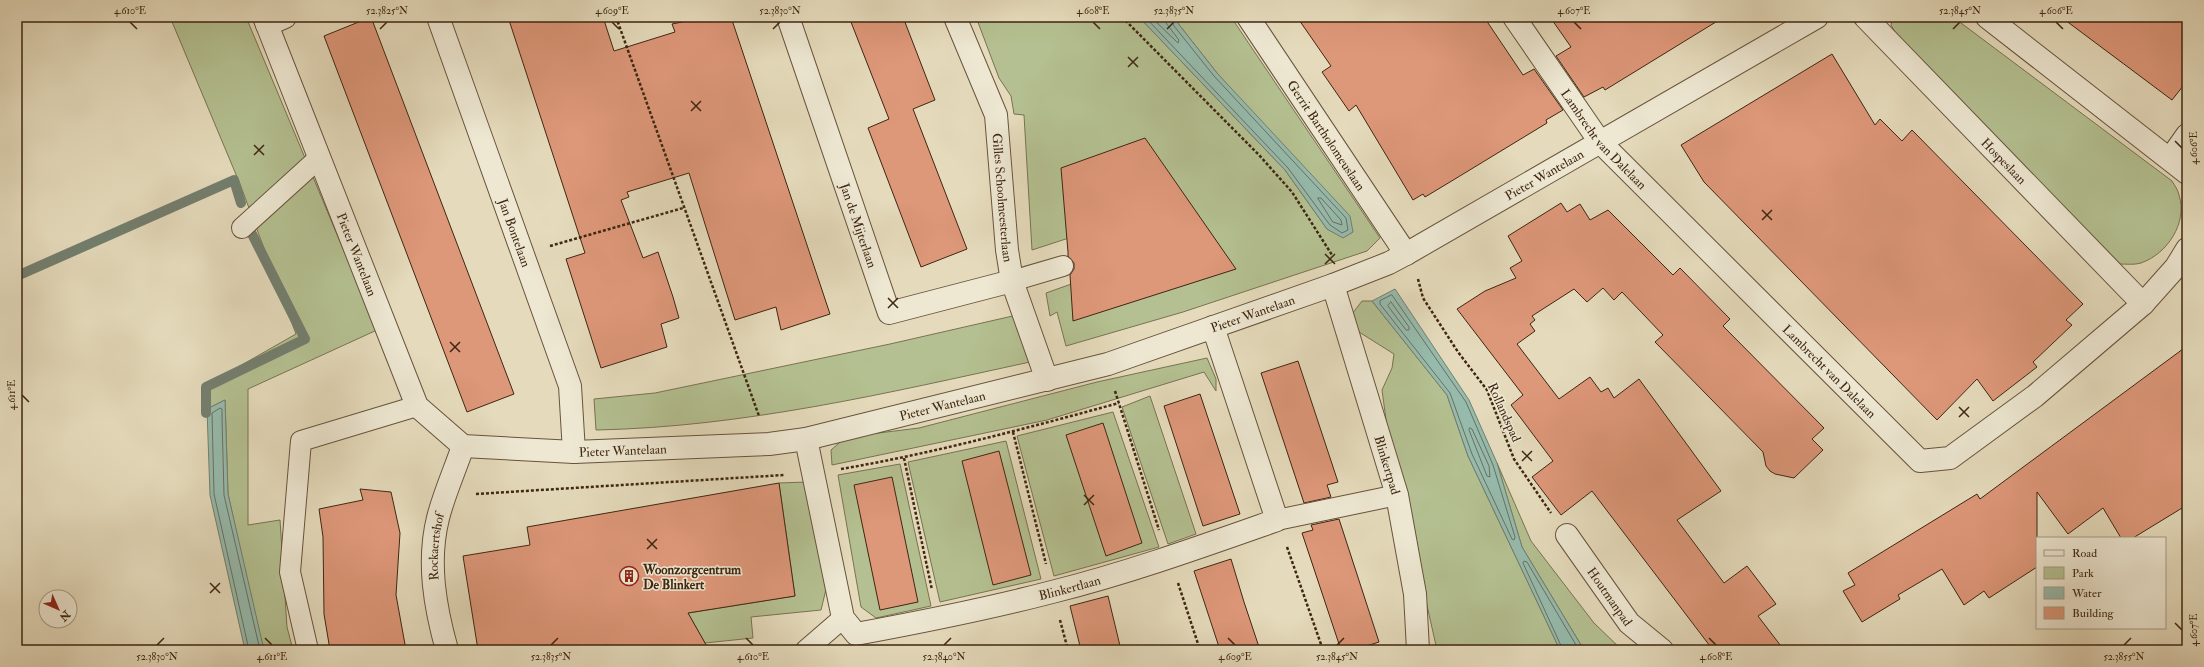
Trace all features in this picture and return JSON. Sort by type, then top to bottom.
[{"type":"street","name":"Jan Bontelaan","points":[[438,17],[570,386],[574,452]]},
{"type":"street","name":"Jan de Mijterlaan","points":[[788,17],[889,313],[1012,281]]},
{"type":"street","name":"Gilles Schoolmeesterlaan","points":[[956,17],[996,115],[1007,250],[1012,281],[1047,380]]},
{"type":"street","name":"Gerrit Bartholomeuslaan","points":[[1248,17],[1406,254]]},
{"type":"street","name":"Lambrecht van Dalelaan","points":[[1514,17],[1600,142],[1920,461],[1950,458],[2035,396],[2143,304],[2176,267],[2187,248]]},
{"type":"street","name":"Pieter Wantelaan","points":[[272,20],[319,158],[417,406],[463,446],[574,452],[769,444],[806,439],[1108,364],[1341,282],[1389,263],[1817,17]]},
{"type":"street","name":"Hospeslaan","points":[[1865,17],[2143,304]]},
{"type":"street","points":[[1987,17],[2187,173]]},
{"type":"street","points":[[2170,159],[2187,135]]},
{"type":"street","name":"Blinkertpad","points":[[1341,282],[1397,495],[1415,594],[1418,650]]},
{"type":"street","points":[[1213,327],[1277,520]]},
{"type":"street","name":"Blinkertlaan","points":[[806,439],[843,618],[856,634],[938,618],[1053,592],[1170,557],[1277,520]]},
{"type":"street","name":"Rockaertshof","points":[[447,650],[438,620],[432,565],[438,518],[463,446]]},
{"type":"street","name":"Houtmanpad","points":[[1567,535],[1629,623],[1662,650]]},
{"type":"lane","points":[[242,228],[319,158]]},
{"type":"lane","points":[[1012,281],[1064,266]]},
{"type":"lane","points":[[308,650],[290,572],[301,441],[417,406]]},
{"type":"lane","points":[[1277,520],[1397,495]]},
{"type":"lane","points":[[806,650],[843,618]]},
{"type":"path","points":[[616,17],[683,208],[769,444]]},
{"type":"path","points":[[1122,17],[1259,155],[1292,192],[1341,282]]},
{"type":"path","points":[[523,254],[683,208]]},
{"type":"path","name":"Rollandspad","points":[[1406,254],[1417,273],[1423,298],[1458,352],[1487,390],[1514,459],[1567,535]]},
{"type":"path","points":[[1108,364],[1133,448],[1200,650]]},
{"type":"path","points":[[1013,432],[1068,650]]},
{"type":"path","points":[[904,458],[938,618]]},
{"type":"path","points":[[1277,520],[1323,650]]},
{"type":"green space","points":[[170,17],[246,17],[377,330],[248,389],[248,525],[280,520],[287,627],[293,650],[262,650],[228,494],[225,400],[207,409],[203,387],[296,334],[240,184]]},
{"type":"green space","points":[[976,17],[1139,17],[1285,170],[1327,229],[1343,237],[1353,232],[1217,73],[1173,17],[1231,17],[1380,238],[1367,251],[1183,312],[1066,346],[1057,312],[1050,316],[1046,293],[1091,277],[1078,235],[1032,250],[1024,115],[1014,114],[1011,96],[999,78]]},
{"type":"green space","points":[[1893,17],[1953,17],[2172,181],[2179,195],[2181,216],[2178,226],[2167,245],[2159,253],[2141,263],[2119,264],[1900,41],[1891,25]]},
{"type":"green space","points":[[1362,301],[1372,301],[1447,395],[1468,456],[1560,650],[1437,650],[1387,427],[1382,390],[1392,368],[1394,354],[1359,332],[1352,314]]},
{"type":"green space","points":[[1017,315],[1030,362],[869,396],[761,415],[651,427],[596,430],[594,399],[655,393],[890,344]]},
{"type":"green space","points":[[1207,358],[1216,379],[1216,391],[1204,372],[1047,420],[832,465],[831,450],[846,437],[919,428],[1097,382]]},
{"type":"green space","points":[[1150,396],[1196,534],[1168,544],[1122,407]]},
{"type":"green space","points":[[1113,412],[1159,547],[1054,576],[1017,436]]},
{"type":"green space","points":[[1006,441],[1041,579],[940,602],[908,462]]},
{"type":"green space","points":[[1497,463],[1531,541],[1594,623],[1622,650],[1584,650],[1522,547]]},
{"type":"green space","points":[[900,464],[931,606],[876,618],[861,607],[838,475]]},
{"type":"green space","points":[[807,482],[827,585],[821,610],[751,617],[753,638],[705,643],[688,613],[795,596],[779,483]]},
{"type":"water","points":[[1139,17],[1173,17],[1217,73],[1350,216],[1353,232],[1343,238],[1327,229],[1285,170]]},
{"type":"water","points":[[1395,289],[1469,400],[1497,463],[1522,547],[1584,650],[1560,650],[1468,456],[1447,395],[1372,301]]},
{"type":"water","points":[[225,400],[228,494],[264,650],[245,650],[210,495],[207,409]]},
{"type":"building","points":[[371,17],[514,394],[467,412],[324,36]]},
{"type":"building","points":[[508,17],[603,17],[614,51],[675,32],[672,24],[682,22],[680,17],[731,17],[830,314],[781,330],[776,307],[735,320],[689,173],[627,192],[629,197],[621,200],[643,258],[658,252],[673,297],[679,318],[661,324],[667,347],[601,368],[566,259],[585,253]]},
{"type":"building","points":[[849,17],[903,17],[935,100],[913,109],[967,249],[921,267],[868,128],[889,119]]},
{"type":"building","points":[[1297,17],[1484,17],[1523,75],[1534,69],[1563,110],[1546,120],[1547,123],[1425,197],[1423,194],[1413,200],[1356,105],[1349,111],[1322,72],[1331,66]]},
{"type":"building","points":[[1550,17],[1724,17],[1605,90],[1603,87],[1584,97],[1556,56],[1571,47]]},
{"type":"building","points":[[2061,17],[2187,17],[2187,81],[2172,100]]},
{"type":"building","points":[[1832,54],[1875,125],[1880,119],[1902,141],[1912,130],[2083,304],[2066,320],[2072,325],[2033,362],[2037,367],[1993,401],[1977,379],[1937,420],[1704,182],[1681,145]]},
{"type":"building","points":[[1145,138],[1236,269],[1073,321],[1070,275],[1074,269],[1074,263],[1068,256],[1061,168]]},
{"type":"building","points":[[1561,203],[1567,212],[1580,204],[1590,220],[1608,210],[1673,275],[1680,268],[1730,319],[1723,326],[1824,428],[1812,439],[1823,450],[1794,478],[1775,474],[1770,471],[1766,466],[1763,452],[1655,342],[1663,335],[1622,292],[1614,300],[1603,288],[1587,302],[1574,289],[1532,316],[1535,320],[1530,324],[1535,331],[1517,344],[1559,399],[1590,377],[1601,392],[1608,388],[1614,398],[1639,379],[1721,491],[1677,520],[1724,583],[1747,566],[1776,604],[1758,616],[1784,650],[1713,650],[1592,491],[1561,515],[1532,477],[1553,461],[1511,405],[1523,395],[1457,309],[1485,291],[1516,278],[1510,268],[1522,261],[1508,236]]},
{"type":"building","points":[[2187,346],[2187,505],[2135,537],[2120,537],[2103,508],[2068,534],[2037,492],[2036,568],[1989,598],[1984,591],[1964,605],[1942,569],[1898,595],[1900,599],[1862,622],[1843,591],[1855,585],[1848,573],[1977,494],[1980,499]]},
{"type":"building","points":[[1298,361],[1338,482],[1327,485],[1331,497],[1304,503],[1261,373]]},
{"type":"building","points":[[1200,394],[1240,514],[1203,526],[1164,406]]},
{"type":"building","points":[[1103,423],[1142,543],[1106,556],[1066,435]]},
{"type":"building","points":[[999,451],[1031,575],[993,585],[962,461]]},
{"type":"building","points":[[892,477],[918,602],[880,610],[854,485]]},
{"type":"building","name":"Woonzorgcentrum De Blinkert","points":[[779,483],[795,596],[688,613],[709,650],[611,650],[608,645],[578,650],[478,650],[463,556],[530,545],[527,527]]},
{"type":"building","points":[[360,489],[391,492],[400,533],[396,595],[406,650],[330,650],[324,614],[323,537],[319,509],[363,500]]},
{"type":"building","points":[[1339,519],[1379,642],[1354,650],[1341,650],[1302,533],[1313,530],[1311,525]]},
{"type":"building","points":[[1231,559],[1260,650],[1220,650],[1194,571]]},
{"type":"building","points":[[1108,596],[1121,650],[1081,650],[1070,606]]},
{"type":"waterway","points":[[17,276],[234,180],[241,203]]},
{"type":"waterway","points":[[206,413],[206,387],[305,339],[252,234]]},
{"type":"place","name":"Woonzorgcentrum De Blinkert","points":[[629,576]]}]
